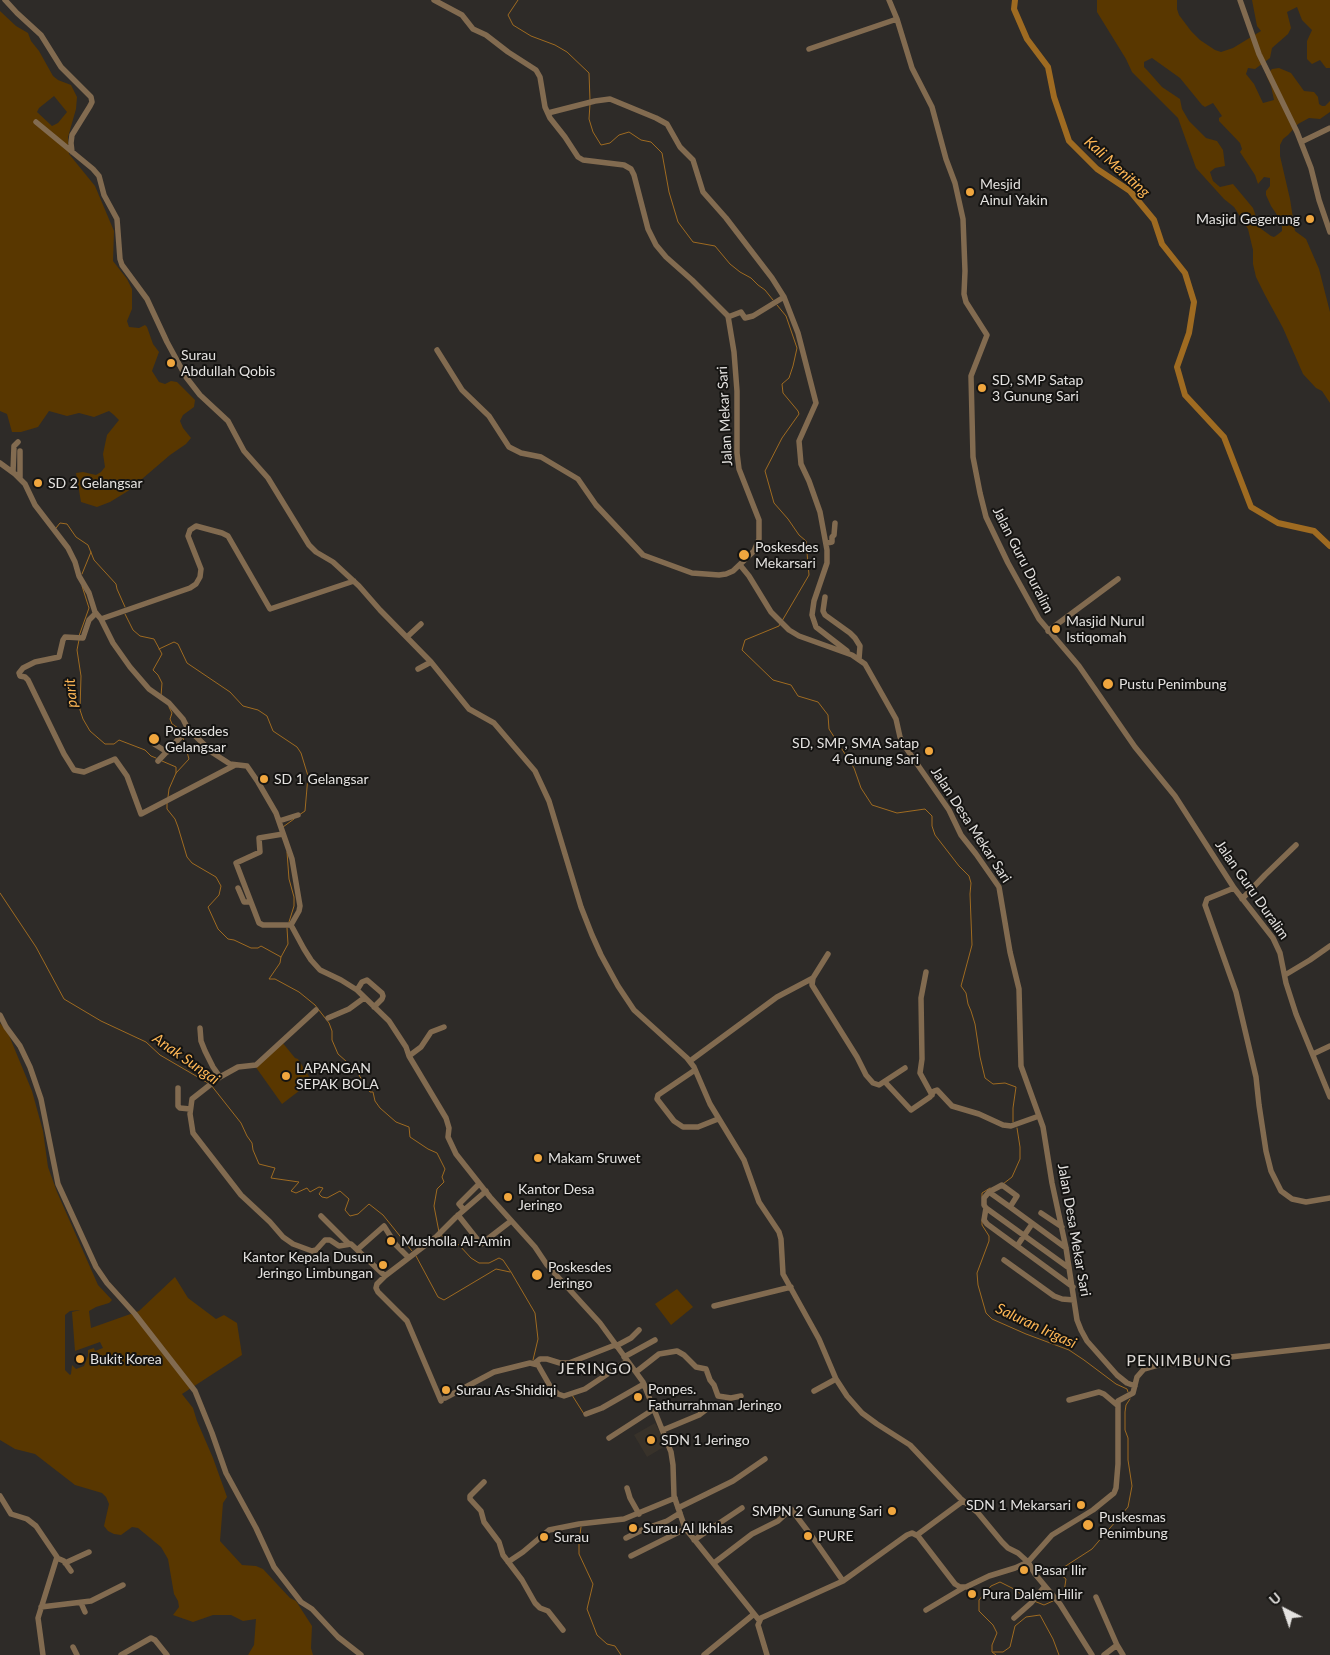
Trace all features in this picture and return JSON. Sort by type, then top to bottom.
[{"type":"street","points":[[5,0],[41,35],[61,67],[91,97],[92,102],[90,106],[72,135],[72,152]]},
{"type":"street","points":[[434,0],[462,15],[473,29],[486,35],[536,70],[540,77],[545,107],[550,118],[578,157],[583,160],[624,165],[631,169],[648,229],[656,245],[666,257],[728,316],[741,312],[745,318],[753,316],[784,297]]},
{"type":"street","name":"Jalan Guru Duralim","points":[[888,0],[897,19],[912,68],[932,107],[955,183],[963,219],[964,294],[966,302],[986,335],[971,376],[973,456],[983,508],[989,524],[1034,611],[1076,662],[1135,747],[1174,796],[1234,888],[1275,942],[1280,953],[1296,1014],[1330,1097]]},
{"type":"street","points":[[1240,0],[1259,54],[1301,142],[1311,168],[1330,232]]},
{"type":"street","points":[[809,49],[897,19]]},
{"type":"street","points":[[548,112],[592,101],[610,99],[667,124],[680,147],[693,160],[703,192],[726,218],[772,278],[784,297],[798,333],[815,400],[812,413],[800,436],[799,450],[801,464],[820,512],[827,543],[827,563],[814,601],[813,622],[822,633],[852,655]]},
{"type":"street","points":[[36,122],[95,171],[100,178],[104,195],[117,219],[121,263],[147,299],[186,377],[200,395],[228,422],[244,451],[268,478],[308,545],[333,562],[354,581],[431,662],[470,710],[494,723],[535,770],[549,801],[581,907],[601,955],[634,1010],[690,1061],[718,1119],[743,1158],[759,1202],[779,1232],[783,1274],[819,1338],[836,1379],[847,1396],[862,1413],[910,1445],[963,1501],[978,1513],[1005,1545],[1018,1553],[1029,1564],[1060,1604],[1092,1655]]},
{"type":"street","points":[[1301,142],[1330,128]]},
{"type":"street","name":"Jalan Mekar Sari","points":[[437,350],[462,390],[489,416],[509,447],[541,457],[578,479],[596,505],[643,555],[701,575],[726,574],[754,551],[760,532],[755,508],[739,469],[736,382],[728,316]]},
{"type":"street","points":[[16,475],[14,446],[18,442]]},
{"type":"street","points":[[16,475],[20,451]]},
{"type":"street","points":[[0,463],[16,475],[28,489],[35,505],[68,548],[96,613],[124,659],[149,688],[166,701],[183,719],[184,734],[158,761]]},
{"type":"street","points":[[827,543],[832,542],[835,522]]},
{"type":"street","points":[[101,619],[190,588],[198,582],[201,569],[188,536],[190,530],[196,526],[224,534],[230,538],[270,608],[354,581]]},
{"type":"street","name":"Jalan Desa Mekar Sari","points":[[740,564],[768,607],[785,626],[799,636],[852,655],[865,664],[896,720],[901,740],[949,810],[961,835],[998,887],[1019,989],[1021,1066],[1044,1130],[1079,1326],[1087,1341],[1123,1381],[1136,1386]]},
{"type":"street","points":[[1048,630],[1118,579]]},
{"type":"street","points":[[825,597],[824,614],[855,638],[860,646],[859,659]]},
{"type":"street","points":[[96,613],[89,620],[85,636],[79,639],[65,637],[59,656],[35,662],[19,673],[20,676],[28,680],[64,754],[74,770],[84,772],[115,759],[127,776],[141,814],[235,765],[242,764],[247,766],[268,797],[281,830],[292,859],[300,906],[299,911],[286,925],[262,925],[250,902],[236,863],[260,852],[259,838],[281,830],[298,815]]},
{"type":"street","points":[[407,637],[421,624]]},
{"type":"street","points":[[418,669],[431,662]]},
{"type":"street","points":[[184,734],[218,758],[235,765]]},
{"type":"street","points":[[154,744],[167,752]]},
{"type":"street","points":[[1242,899],[1296,845]]},
{"type":"street","points":[[238,888],[244,902],[250,902]]},
{"type":"street","points":[[1234,888],[1208,899],[1205,904],[1236,992],[1256,1076],[1266,1151],[1271,1171],[1279,1188],[1292,1199],[1306,1202],[1330,1198]]},
{"type":"street","points":[[286,925],[318,969],[356,990],[393,1026],[446,1118],[448,1137],[453,1150],[547,1265],[600,1322],[615,1346],[636,1372],[644,1384],[672,1456],[675,1498],[685,1529],[760,1620]]},
{"type":"street","points":[[1285,975],[1330,946]]},
{"type":"street","points":[[828,954],[811,984],[869,1079],[876,1085],[885,1082],[904,1068]]},
{"type":"street","points":[[926,972],[921,998],[922,1059],[920,1073],[932,1095]]},
{"type":"street","points":[[690,1061],[773,1000],[813,978]]},
{"type":"street","points":[[356,990],[362,982],[367,980],[382,993],[382,999],[374,1007]]},
{"type":"street","points":[[328,1018],[349,1009],[364,998]]},
{"type":"street","points":[[316,1010],[256,1065],[238,1067],[220,1077],[192,1099],[190,1124],[199,1142],[241,1195],[283,1237],[293,1244],[312,1251],[316,1250],[325,1240],[330,1240],[339,1246],[349,1244]]},
{"type":"street","points":[[0,1015],[20,1046],[30,1066],[44,1110],[58,1184],[96,1266],[107,1284],[139,1319],[195,1391],[226,1473],[256,1528],[274,1567],[301,1602],[312,1609],[338,1637],[361,1655]]},
{"type":"street","points":[[409,1056],[421,1047],[431,1032],[444,1027]]},
{"type":"street","points":[[200,1028],[201,1041],[205,1051],[220,1077]]},
{"type":"street","points":[[1313,1054],[1330,1046]]},
{"type":"street","points":[[695,1070],[658,1095],[657,1099],[674,1122],[680,1126],[695,1128],[718,1119]]},
{"type":"street","points":[[1323,1078],[1330,1076]]},
{"type":"street","points":[[885,1082],[910,1110],[932,1095],[934,1091],[938,1090],[947,1102],[955,1107],[979,1114],[1002,1125],[1014,1125],[1039,1116]]},
{"type":"street","points":[[178,1088],[178,1106],[180,1108],[190,1108]]},
{"type":"street","points":[[464,1210],[459,1204],[479,1184]]},
{"type":"street","points":[[1010,1207],[1016,1195],[1002,1186],[989,1192],[984,1200],[986,1208],[984,1222],[1073,1288]]},
{"type":"street","points":[[486,1191],[436,1237],[385,1276],[377,1284],[376,1288],[407,1321],[443,1400],[499,1370],[535,1363],[540,1359],[569,1363],[615,1346],[630,1338],[639,1330]]},
{"type":"street","points":[[989,1192],[1066,1248]]},
{"type":"street","points":[[986,1208],[1069,1268]]},
{"type":"street","points":[[1041,1213],[1062,1227]]},
{"type":"street","points":[[458,1215],[481,1244],[511,1222]]},
{"type":"street","points":[[321,1216],[385,1276]]},
{"type":"street","points":[[1017,1246],[1032,1224]]},
{"type":"street","points":[[358,1249],[384,1226],[396,1245],[408,1257]]},
{"type":"street","points":[[1004,1260],[1054,1296],[1074,1300]]},
{"type":"street","points":[[714,1306],[791,1287]]},
{"type":"street","points":[[535,1363],[540,1367],[545,1379],[553,1390],[559,1395],[564,1396],[585,1389],[655,1340]]},
{"type":"street","points":[[926,1610],[963,1588],[989,1576],[1029,1564],[1052,1535],[1093,1510],[1114,1493],[1118,1464],[1118,1400],[1134,1392],[1136,1381],[1141,1371],[1150,1366],[1330,1346]]},
{"type":"street","points":[[636,1372],[658,1354],[677,1351],[696,1367],[706,1368],[718,1396],[731,1398],[741,1396]]},
{"type":"street","points":[[814,1392],[836,1379]]},
{"type":"street","points":[[586,1414],[602,1408],[644,1384]]},
{"type":"street","points":[[1069,1400],[1099,1392],[1117,1405]]},
{"type":"street","points":[[663,1430],[700,1415],[712,1406],[723,1406]]},
{"type":"street","points":[[609,1438],[654,1409]]},
{"type":"street","points":[[626,1538],[666,1521],[679,1510],[765,1459]]},
{"type":"street","points":[[484,1482],[470,1497],[481,1511],[484,1522],[499,1542],[502,1555],[527,1587],[535,1603],[540,1608],[548,1611],[563,1630]]},
{"type":"street","points":[[627,1488],[630,1499],[639,1514]]},
{"type":"street","points":[[0,1496],[10,1514],[27,1519],[36,1526],[57,1558],[65,1563],[71,1572]]},
{"type":"street","points":[[508,1562],[549,1530],[579,1524],[618,1520],[639,1514],[675,1498]]},
{"type":"street","points":[[916,1535],[963,1501]]},
{"type":"street","points":[[694,1540],[742,1508]]},
{"type":"street","points":[[714,1563],[752,1534],[778,1521],[791,1509],[814,1538],[843,1581]]},
{"type":"street","points":[[631,1556],[685,1529]]},
{"type":"street","points":[[767,1655],[758,1624],[760,1620],[843,1581],[912,1533],[916,1535],[956,1585],[963,1588]]},
{"type":"street","points":[[65,1563],[89,1552]]},
{"type":"street","points":[[43,1655],[38,1621],[57,1558]]},
{"type":"street","points":[[41,1607],[93,1600],[124,1585]]},
{"type":"street","points":[[1014,1618],[1033,1601],[1045,1586]]},
{"type":"street","points":[[1096,1597],[1123,1655]]},
{"type":"street","points":[[81,1603],[85,1612]]},
{"type":"street","points":[[704,1655],[754,1614]]},
{"type":"street","points":[[121,1655],[150,1638],[154,1639],[167,1655]]},
{"type":"street","points":[[1104,1655],[1117,1645]]},
{"type":"street","points":[[73,1648],[77,1655]]},
{"type":"shaded area","points":[[1097,0],[1177,0],[1179,15],[1191,31],[1200,40],[1221,52],[1233,48],[1261,31],[1257,26],[1252,0],[1330,0],[1330,68],[1326,68],[1320,60],[1312,64],[1307,59],[1307,41],[1312,30],[1302,20],[1297,7],[1287,12],[1291,28],[1288,34],[1272,48],[1270,58],[1255,69],[1248,68],[1246,74],[1254,84],[1263,103],[1274,100],[1266,75],[1272,69],[1279,68],[1291,73],[1304,91],[1314,92],[1318,97],[1319,104],[1322,106],[1325,106],[1330,101],[1330,112],[1320,119],[1309,118],[1298,124],[1283,139],[1280,145],[1280,156],[1295,231],[1306,239],[1319,269],[1330,312],[1330,403],[1322,391],[1316,388],[1303,374],[1283,328],[1256,277],[1248,229],[1234,207],[1224,199],[1196,168],[1178,118],[1132,72],[1097,12]],"holes":[[[1152,58],[1180,78],[1202,105],[1205,107],[1213,103],[1222,116],[1219,118],[1219,121],[1240,143],[1242,149],[1240,152],[1255,175],[1258,184],[1264,177],[1270,178],[1270,186],[1266,191],[1266,195],[1282,227],[1282,231],[1274,237],[1260,228],[1253,208],[1233,184],[1220,187],[1213,181],[1210,172],[1215,168],[1225,166],[1223,150],[1217,141],[1206,138],[1189,121],[1182,109],[1180,99],[1162,87],[1144,67],[1144,62]]]},
{"type":"shaded area","points":[[0,11],[16,26],[28,33],[53,76],[71,85],[77,97],[76,109],[68,137],[69,154],[95,186],[114,231],[113,261],[132,289],[132,309],[127,321],[129,327],[139,328],[145,325],[147,327],[153,344],[159,352],[152,371],[159,382],[165,384],[171,381],[177,382],[195,400],[194,407],[183,415],[180,421],[191,438],[186,444],[170,455],[128,491],[110,502],[97,507],[81,502],[76,473],[83,472],[96,475],[105,467],[103,454],[107,435],[119,420],[114,415],[109,411],[94,417],[79,413],[67,416],[49,411],[38,427],[21,432],[12,432],[7,414],[0,411]],"holes":[[[54,96],[67,112],[58,123],[52,126],[37,112],[39,108]]]},
{"type":"shaded area","points":[[0,1023],[8,1033],[32,1091],[43,1131],[48,1167],[57,1192],[98,1285],[112,1300],[89,1311],[91,1328],[139,1311],[175,1277],[188,1298],[216,1319],[224,1315],[237,1323],[242,1355],[182,1394],[193,1408],[227,1497],[223,1503],[220,1541],[242,1565],[256,1566],[263,1569],[290,1598],[296,1601],[312,1626],[311,1648],[313,1655],[248,1655],[254,1645],[256,1619],[243,1621],[231,1615],[213,1615],[193,1622],[173,1615],[179,1607],[178,1601],[174,1594],[168,1559],[161,1547],[138,1528],[132,1527],[121,1535],[108,1531],[104,1526],[109,1504],[102,1493],[75,1485],[35,1454],[15,1449],[0,1440]],"holes":[[[80,1310],[72,1312],[75,1351],[100,1342],[103,1348],[95,1351],[94,1348],[88,1350],[84,1366],[76,1369],[72,1365],[70,1375],[65,1370],[65,1315],[70,1311]]]},
{"type":"shaded area","name":"LAPANGAN SEPAK BOLA","points":[[282,1042],[298,1059],[312,1081],[282,1104],[255,1066]]},
{"type":"shaded area","points":[[677,1289],[693,1307],[671,1325],[655,1304]]},
{"type":"shaded area","name":"SDN 1 Jeringo","points":[[655,1423],[667,1445],[647,1457],[634,1435]]},
{"type":"waterway","name":"Saluran Irigasi","points":[[518,0],[508,15],[513,25],[531,36],[555,45],[567,52],[589,73],[590,100]]},
{"type":"waterway","name":"Kali Meniting","points":[[1015,0],[1014,9],[1027,39],[1048,67],[1054,97],[1069,141],[1097,169],[1130,191],[1154,220],[1162,244],[1185,273],[1194,302],[1189,333],[1177,367],[1185,395],[1224,437],[1251,507],[1278,523],[1314,531],[1330,546]]},
{"type":"waterway","name":"Saluran Irigasi","points":[[590,104],[589,119],[593,132],[601,145],[610,143],[619,135],[629,132],[641,140],[651,142],[662,153],[669,192],[678,222],[693,242],[715,246],[730,264],[751,278],[773,300]]},
{"type":"waterway","name":"Saluran Irigasi","points":[[777,305],[786,316],[797,348],[789,378],[782,384],[783,393],[799,414],[782,438],[765,471],[774,503],[806,541],[809,575],[782,621]]},
{"type":"waterway","points":[[56,528],[60,523],[67,524],[76,537],[88,545],[94,560],[116,584],[125,607]]},
{"type":"waterway","name":"parit","points":[[82,574],[91,552]]},
{"type":"waterway","name":"parit","points":[[79,636],[89,608],[82,586]]},
{"type":"waterway","points":[[125,614],[133,630],[140,636],[154,639],[162,654],[153,670],[162,683],[161,696]]},
{"type":"waterway","name":"Saluran Irigasi","points":[[780,624],[745,640],[742,650],[773,680],[791,685],[798,696],[818,702],[828,715],[829,729],[854,768],[861,788],[872,805],[897,813],[925,809],[932,816],[932,826],[935,835],[969,876],[971,883],[972,945],[961,986],[966,993],[975,1024],[985,1078],[993,1084],[1005,1083],[1016,1087],[1013,1122]]},
{"type":"waterway","name":"parit","points":[[79,640],[77,650],[81,676],[80,710],[90,731],[105,744],[114,744],[119,740],[145,750],[156,758]]},
{"type":"waterway","points":[[159,649],[174,642],[178,644],[187,663],[230,692],[243,706],[258,710],[267,716],[273,731],[297,747],[301,753],[308,776],[305,811],[299,815]]},
{"type":"waterway","points":[[169,707],[172,713],[170,719],[172,724],[181,732]]},
{"type":"waterway","points":[[168,797],[169,789],[176,773],[189,759],[183,738]]},
{"type":"waterway","name":"parit","points":[[162,761],[176,767],[176,773]]},
{"type":"waterway","points":[[167,803],[167,809],[175,819],[187,857],[192,863],[216,877],[221,886],[219,895],[208,907],[218,929],[228,939],[251,948],[261,946],[281,957],[280,963],[269,979],[275,979],[299,992],[315,1005],[329,1023],[332,1031],[332,1040],[338,1054],[356,1070],[370,1092],[373,1092],[375,1101],[380,1108],[396,1122],[409,1127],[410,1137],[437,1153],[445,1169],[442,1177],[444,1182],[437,1189],[434,1206],[439,1232]]},
{"type":"waterway","points":[[283,827],[294,819]]},
{"type":"waterway","points":[[287,852],[289,879],[294,897],[294,906],[289,922]]},
{"type":"waterway","name":"Anak Sungai","points":[[0,893],[36,947],[64,999],[101,1021],[146,1042],[160,1055],[208,1083]]},
{"type":"waterway","points":[[281,957],[288,944],[287,928]]},
{"type":"waterway","name":"Anak Sungai","points":[[211,1085],[241,1123],[252,1143],[259,1164],[275,1168],[271,1178],[299,1182],[291,1191],[296,1193],[307,1188],[310,1192],[319,1187],[323,1188],[319,1194],[327,1198],[340,1191],[349,1199],[345,1210],[350,1216],[358,1214],[369,1204],[383,1215],[412,1251]]},
{"type":"waterway","name":"Saluran Irigasi","points":[[1003,1184],[1012,1177],[1020,1159],[1017,1128]]},
{"type":"waterway","name":"Saluran Irigasi","points":[[982,1197],[982,1193],[990,1188]]},
{"type":"waterway","name":"Saluran Irigasi","points":[[982,1220],[982,1225],[989,1236],[989,1241],[977,1273],[978,1285],[986,1313],[992,1319],[1069,1350],[1116,1384],[1127,1389],[1128,1392]]},
{"type":"waterway","name":"Anak Sungai","points":[[440,1235],[459,1245],[471,1258],[479,1263],[489,1263],[499,1258],[503,1260],[535,1313],[538,1339],[533,1360]]},
{"type":"waterway","name":"Anak Sungai","points":[[416,1256],[438,1297],[444,1300],[496,1269],[510,1272]]},
{"type":"waterway","points":[[572,1395],[584,1414]]},
{"type":"waterway","name":"Saluran Irigasi","points":[[1058,1597],[1064,1592],[1066,1579],[1059,1573],[1061,1569],[1092,1549],[1128,1507],[1132,1486],[1128,1460],[1128,1438],[1125,1430],[1125,1412],[1126,1405],[1130,1399]]},
{"type":"waterway","points":[[581,1527],[579,1554],[593,1584],[587,1609],[597,1635],[607,1644],[615,1646],[621,1655]]},
{"type":"waterway","name":"Saluran Irigasi","points":[[996,1655],[992,1652],[992,1645],[997,1633],[993,1625],[979,1611],[979,1600],[991,1586],[1000,1582],[1030,1600]]},
{"type":"waterway","name":"Saluran Irigasi","points":[[1034,1601],[1044,1605],[1053,1601]]},
{"type":"waterway","name":"Saluran Irigasi","points":[[993,1652],[1003,1652],[1010,1647],[1015,1626],[1026,1617],[1040,1615],[1059,1655]]},
{"type":"place","name":"Mesjid Ainul Yakin","points":[[970,192]]},
{"type":"place","name":"Masjid Gegerung","points":[[1310,219]]},
{"type":"place","name":"Surau Abdullah Qobis","points":[[171,363]]},
{"type":"place","name":"SD, SMP Satap 3 Gunung Sari","points":[[982,388]]},
{"type":"place","name":"SD 2 Gelangsar","points":[[38,483]]},
{"type":"place","name":"Poskesdes Mekarsari","points":[[744,555]]},
{"type":"place","name":"Masjid Nurul Istiqomah","points":[[1056,629]]},
{"type":"place","name":"Pustu Penimbung","points":[[1108,684]]},
{"type":"place","name":"Poskesdes Gelangsar","points":[[154,739]]},
{"type":"place","name":"SD, SMP, SMA Satap 4 Gunung Sari","points":[[929,751]]},
{"type":"place","name":"SD 1 Gelangsar","points":[[264,779]]},
{"type":"place","name":"LAPANGAN SEPAK BOLA","points":[[286,1076]]},
{"type":"place","name":"Makam Sruwet","points":[[538,1158]]},
{"type":"place","name":"Kantor Desa Jeringo","points":[[508,1197]]},
{"type":"place","name":"Musholla Al-Amin","points":[[391,1241]]},
{"type":"place","name":"Kantor Kepala Dusun Jeringo Limbungan","points":[[383,1265]]},
{"type":"place","name":"Poskesdes Jeringo","points":[[537,1275]]},
{"type":"place","name":"Bukit Korea","points":[[80,1359]]},
{"type":"place","name":"Surau As-Shidiqi","points":[[446,1390]]},
{"type":"place","name":"Ponpes. Fathurrahman Jeringo","points":[[638,1397]]},
{"type":"place","name":"SDN 1 Jeringo","points":[[651,1440]]},
{"type":"place","name":"SDN 1 Mekarsari","points":[[1081,1505]]},
{"type":"place","name":"SMPN 2 Gunung Sari","points":[[892,1511]]},
{"type":"place","name":"Puskesmas Penimbung","points":[[1088,1525]]},
{"type":"place","name":"Surau Al Ikhlas","points":[[633,1528]]},
{"type":"place","name":"PURE","points":[[808,1536]]},
{"type":"place","name":"Surau","points":[[544,1537]]},
{"type":"place","name":"Pasar Ilir","points":[[1024,1570]]},
{"type":"place","name":"Pura Dalem Hilir","points":[[972,1594]]},
{"type":"district","name":"PENIMBUNG","points":[[1179,1361]]},
{"type":"district","name":"JERINGO","points":[[595,1369]]}]
